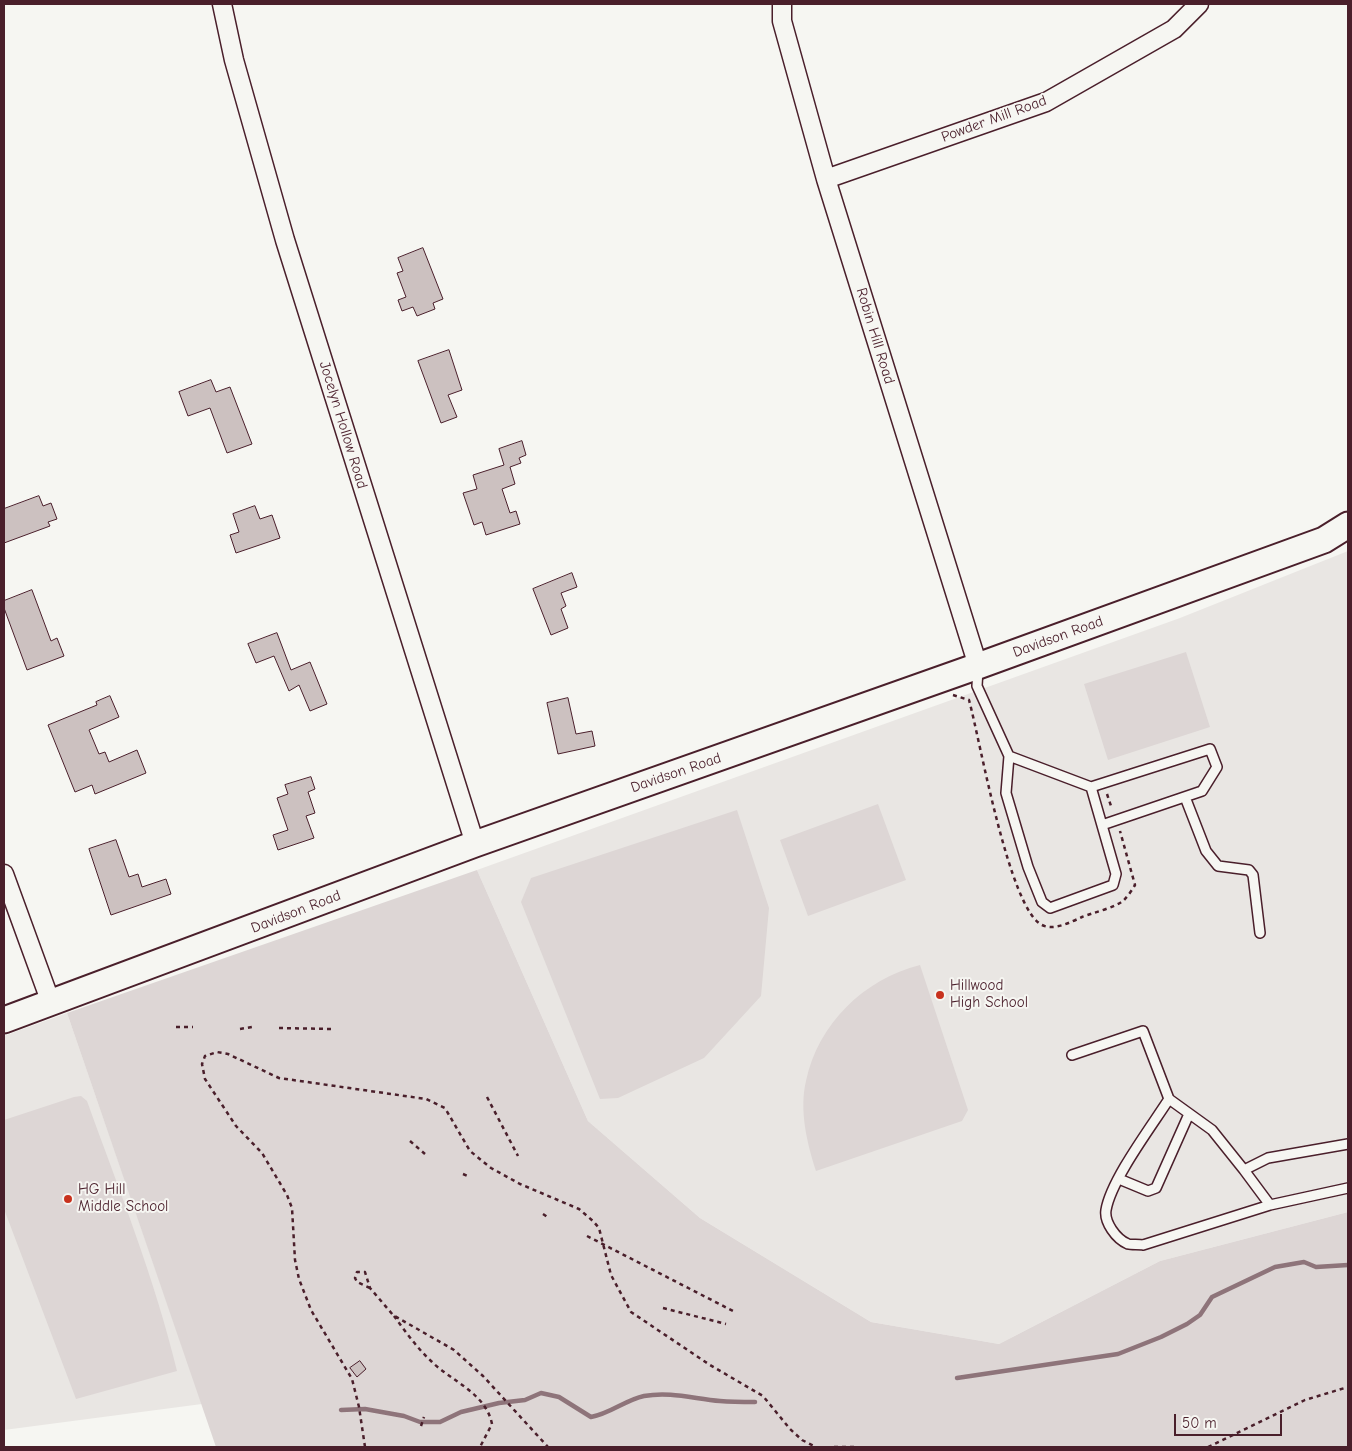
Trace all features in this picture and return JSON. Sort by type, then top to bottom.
[{"type":"street","name":"Jocelyn Hollow Road","points":[[222,4],[234,60],[285,240],[475,844]]},
{"type":"street","name":"Robin Hill Road","points":[[782,4],[782,21],[826,179],[978,666]]},
{"type":"street","name":"Powder Mill Road","points":[[826,179],[1046,102],[1174,29],[1199,4]]},
{"type":"street","name":"Davidson Road","points":[[4,1020],[475,844],[978,666],[1324,540],[1348,525]]},
{"type":"street","points":[[4,874],[51,1004]]},
{"type":"lane","points":[[978,666],[977,686],[1009,756],[1006,793],[1028,867],[1042,902],[1050,908],[1112,886],[1116,874],[1091,787]]},
{"type":"lane","points":[[1009,756],[1091,787],[1210,749],[1217,766],[1202,791],[1102,825]]},
{"type":"lane","points":[[1185,797],[1206,851],[1218,866],[1249,870],[1253,875],[1260,933]]},
{"type":"lane","points":[[1072,1056],[1143,1031],[1169,1099],[1212,1130],[1270,1206]]},
{"type":"lane","points":[[1169,1099],[1111,1190],[1106,1212],[1108,1222],[1116,1235],[1127,1244],[1143,1245],[1270,1206],[1348,1188]]},
{"type":"lane","points":[[1119,1179],[1148,1190],[1156,1188],[1189,1114]]},
{"type":"lane","points":[[1244,1170],[1268,1158],[1348,1144]]},
{"type":"path","points":[[952,695],[969,700],[981,746],[990,802],[1001,837],[1027,912],[1042,925],[1057,927],[1123,902],[1135,885],[1119,828]]},
{"type":"path","points":[[1107,794],[1114,813]]},
{"type":"path","points":[[176,1027],[193,1027]]},
{"type":"path","points":[[240,1029],[252,1027]]},
{"type":"path","points":[[279,1028],[330,1029]]},
{"type":"path","points":[[365,1447],[359,1407],[352,1380],[311,1310],[299,1279],[295,1260],[292,1208],[287,1195],[262,1153],[236,1126],[205,1079],[202,1064],[205,1056],[217,1052],[228,1054],[279,1078],[426,1099],[435,1102],[444,1108],[452,1118],[470,1151],[491,1168],[520,1184],[578,1209],[600,1228],[612,1275],[632,1312],[716,1369],[763,1396],[790,1429],[802,1440],[816,1447]]},
{"type":"path","points":[[487,1097],[518,1156]]},
{"type":"path","points":[[410,1141],[426,1154]]},
{"type":"path","points":[[463,1174],[470,1177]]},
{"type":"path","points":[[543,1214],[549,1218]]},
{"type":"path","points":[[586,1236],[733,1311]]},
{"type":"path","points":[[370,1288],[357,1282],[354,1278],[357,1272],[365,1272],[370,1288],[430,1361],[458,1380],[486,1409],[492,1424],[480,1447]]},
{"type":"path","points":[[663,1308],[726,1324]]},
{"type":"path","points":[[393,1315],[454,1350],[483,1376],[548,1447]]},
{"type":"path","points":[[1208,1447],[1305,1400],[1348,1387]]},
{"type":"path","points":[[421,1426],[424,1417]]},
{"type":"path","points":[[834,1447],[855,1447]]},
{"type":"shaded area","name":"Hillwood High School","points":[[1348,551],[1348,1212],[1160,1261],[999,1344],[871,1322],[700,1218],[588,1121],[477,870],[1180,618]]},
{"type":"shaded area","points":[[1186,652],[1210,727],[1108,760],[1084,684]]},
{"type":"shaded area","points":[[878,804],[906,880],[808,916],[780,840]]},
{"type":"shaded area","points":[[737,810],[769,908],[761,996],[704,1058],[618,1098],[600,1099],[521,902],[531,878]]},
{"type":"shaded area","points":[[477,870],[588,1121],[700,1218],[871,1322],[999,1344],[1160,1261],[1348,1212],[1348,1447],[216,1447],[67,1013]]},
{"type":"shaded area","points":[[920,965],[968,1110],[962,1121],[816,1171],[807,1138],[803,1103],[806,1081],[812,1060],[821,1041],[846,1007],[862,993],[880,981]]},
{"type":"shaded area","name":"HG Hill Middle School","points":[[67,1013],[202,1404],[4,1430],[4,1036]]},
{"type":"shaded area","points":[[81,1096],[87,1101],[136,1235],[177,1371],[76,1399],[4,1209],[4,1120]]},
{"type":"building","points":[[423,248],[443,299],[433,303],[435,309],[417,316],[413,307],[402,311],[398,300],[406,297],[397,273],[403,271],[398,258]]},
{"type":"building","points":[[449,350],[462,390],[448,395],[457,417],[441,423],[418,361]]},
{"type":"building","points":[[211,380],[216,392],[230,387],[252,444],[227,453],[210,408],[188,416],[179,392]]},
{"type":"building","points":[[522,441],[526,455],[519,458],[521,463],[510,467],[515,484],[502,489],[510,513],[516,511],[520,524],[486,535],[482,522],[474,525],[463,493],[477,489],[473,475],[504,465],[499,449]]},
{"type":"building","points":[[39,496],[43,506],[51,503],[57,519],[48,522],[50,526],[4,543],[4,509]]},
{"type":"building","points":[[255,506],[260,519],[272,515],[280,538],[236,553],[230,535],[239,532],[233,514]]},
{"type":"building","points":[[572,573],[577,587],[561,593],[566,606],[561,609],[568,628],[551,635],[533,589]]},
{"type":"building","points":[[32,590],[51,641],[57,638],[64,656],[27,670],[4,608],[4,601]]},
{"type":"building","points":[[277,633],[291,670],[310,662],[327,704],[310,711],[299,685],[289,691],[274,656],[256,663],[248,644]]},
{"type":"building","points":[[110,696],[119,717],[89,730],[99,754],[105,752],[109,762],[137,750],[146,773],[95,794],[92,785],[75,792],[48,725],[97,705],[96,702]]},
{"type":"building","points":[[568,698],[576,734],[592,731],[595,746],[558,754],[547,703]]},
{"type":"building","points":[[311,777],[315,789],[308,792],[315,813],[306,816],[314,838],[278,850],[273,835],[288,830],[277,798],[288,794],[285,785]]},
{"type":"building","points":[[116,840],[129,877],[138,874],[142,887],[166,879],[171,894],[111,915],[89,849]]},
{"type":"building","points":[[360,1361],[366,1369],[357,1377],[350,1368]]},
{"type":"waterway","points":[[957,1378],[1118,1354],[1161,1337],[1187,1324],[1200,1315],[1212,1297],[1275,1267],[1304,1262],[1316,1267],[1348,1265]]},
{"type":"waterway","points":[[341,1410],[365,1409],[404,1416],[420,1422],[440,1422],[461,1412],[499,1403],[525,1400],[541,1393],[559,1397],[591,1417],[605,1413],[637,1398],[663,1394],[711,1400],[755,1402]]},
{"type":"place","name":"Hillwood High School","points":[[940,995]]},
{"type":"place","name":"HG Hill Middle School","points":[[68,1199]]}]
